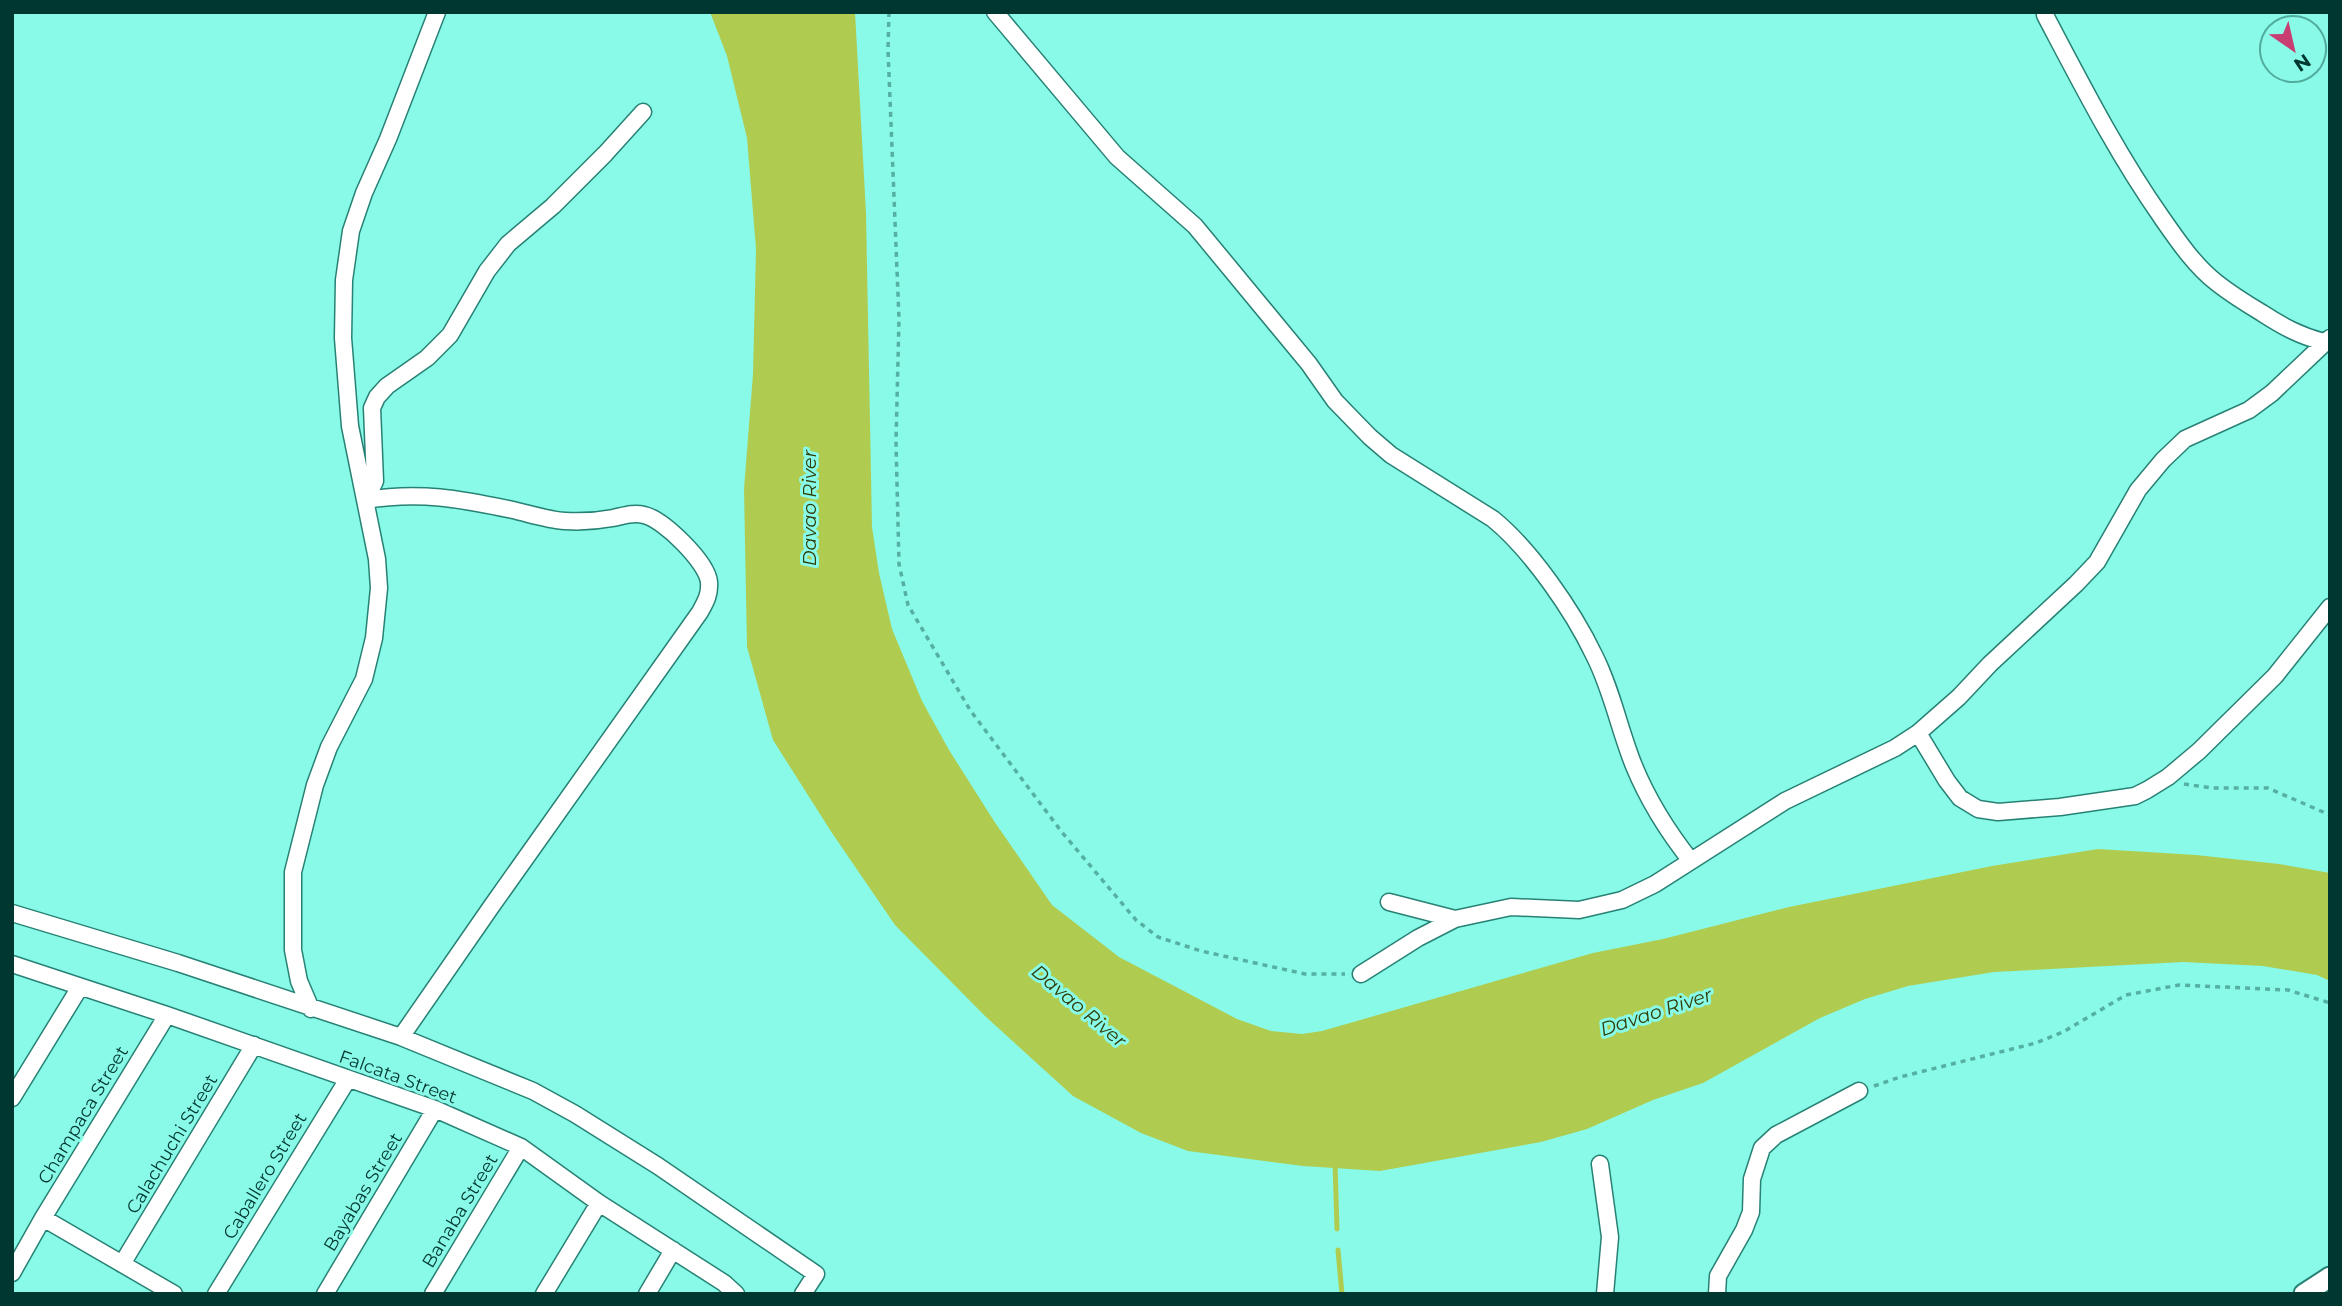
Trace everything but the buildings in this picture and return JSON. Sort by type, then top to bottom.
[{"type":"street","points":[[311,1009],[299,981],[293,950],[293,872],[315,785],[329,747],[364,679],[374,638],[379,588],[377,559],[350,426],[346,387],[343,326],[347,255],[351,231],[364,193],[437,12]]},
{"type":"street","points":[[995,12],[1117,157],[1195,226],[1309,363],[1335,401],[1391,455],[1493,519],[1532,559],[1574,619],[1595,656],[1641,783],[1672,838],[1691,861]]},
{"type":"street","points":[[2045,15],[2106,131],[2137,183],[2199,266],[2217,282],[2289,330],[2305,338],[2327,340]]},
{"type":"street","points":[[366,500],[374,481],[372,408],[377,397],[387,386],[427,358],[450,335],[486,271],[508,244],[553,206],[606,154],[643,112]]},
{"type":"street","points":[[1361,974],[1418,938],[1455,919],[1511,907],[1579,910],[1622,900],[1655,884],[1785,801],[1895,748],[1918,733],[1959,697],[2009,645],[2097,562],[2138,490],[2163,460],[2185,439],[2249,410],[2272,393],[2327,340]]},
{"type":"street","points":[[366,500],[397,495],[456,499],[563,521],[593,522],[632,514],[646,515],[659,522],[681,541],[699,561],[709,578],[709,595],[701,611],[401,1037]]},
{"type":"street","points":[[1918,733],[1947,781],[1961,798],[1978,809],[1998,812],[2121,798],[2147,790],[2199,751],[2275,676],[2330,607]]},
{"type":"street","points":[[1389,902],[1455,919]]},
{"type":"street","points":[[12,913],[178,963],[401,1037],[533,1091],[658,1166],[816,1274],[803,1294]]},
{"type":"street","name":"Falcata Street","points":[[12,964],[435,1109],[521,1147],[599,1203],[724,1283],[736,1294]]},
{"type":"street","points":[[12,1097],[80,987]]},
{"type":"street","name":"Champaca Street","points":[[12,1273],[167,1015]]},
{"type":"street","name":"Calachuchi Street","points":[[122,1264],[254,1045]]},
{"type":"street","name":"Caballero Street","points":[[216,1294],[348,1079]]},
{"type":"street","points":[[1717,1294],[1718,1276],[1751,1212],[1752,1179],[1762,1148],[1776,1135],[1859,1091]]},
{"type":"street","name":"Bayabas Street","points":[[325,1294],[435,1109]]},
{"type":"street","name":"Banaba Street","points":[[433,1294],[521,1147]]},
{"type":"street","points":[[1600,1164],[1610,1237],[1605,1294]]},
{"type":"street","points":[[544,1294],[599,1203]]},
{"type":"street","points":[[43,1218],[173,1294]]},
{"type":"street","points":[[647,1294],[673,1250]]},
{"type":"street","points":[[2304,1294],[2330,1277]]},
{"type":"path","points":[[889,12],[888,50],[899,318],[896,442],[899,564],[908,605],[970,710],[1061,831],[1136,920],[1158,937],[1201,951],[1305,974],[1361,974]]},
{"type":"path","points":[[2168,776],[2196,786],[2268,788],[2330,815]]},
{"type":"path","points":[[1859,1091],[1912,1074],[2036,1042],[2063,1032],[2126,995],[2179,985],[2288,990],[2330,1003]]},
{"type":"water","name":"Davao River","points":[[710,12],[855,12],[866,213],[872,527],[892,629],[922,701],[949,750],[1052,905],[1119,957],[1237,1019],[1271,1031],[1302,1034],[1322,1031],[1593,953],[1663,939],[1789,907],[1992,866],[2098,849],[2196,855],[2279,864],[2330,873],[2330,981],[2317,975],[2263,966],[2183,962],[1994,972],[1908,986],[1865,999],[1820,1018],[1703,1083],[1653,1100],[1587,1129],[1541,1142],[1380,1171],[1303,1166],[1188,1151],[1141,1133],[1073,1096],[985,1016],[895,925],[773,740],[747,647],[744,489],[753,374],[756,249],[747,138],[727,56]]},
{"type":"waterway","points":[[1335,1163],[1337,1229]]},
{"type":"waterway","points":[[1338,1250],[1342,1294]]}]
